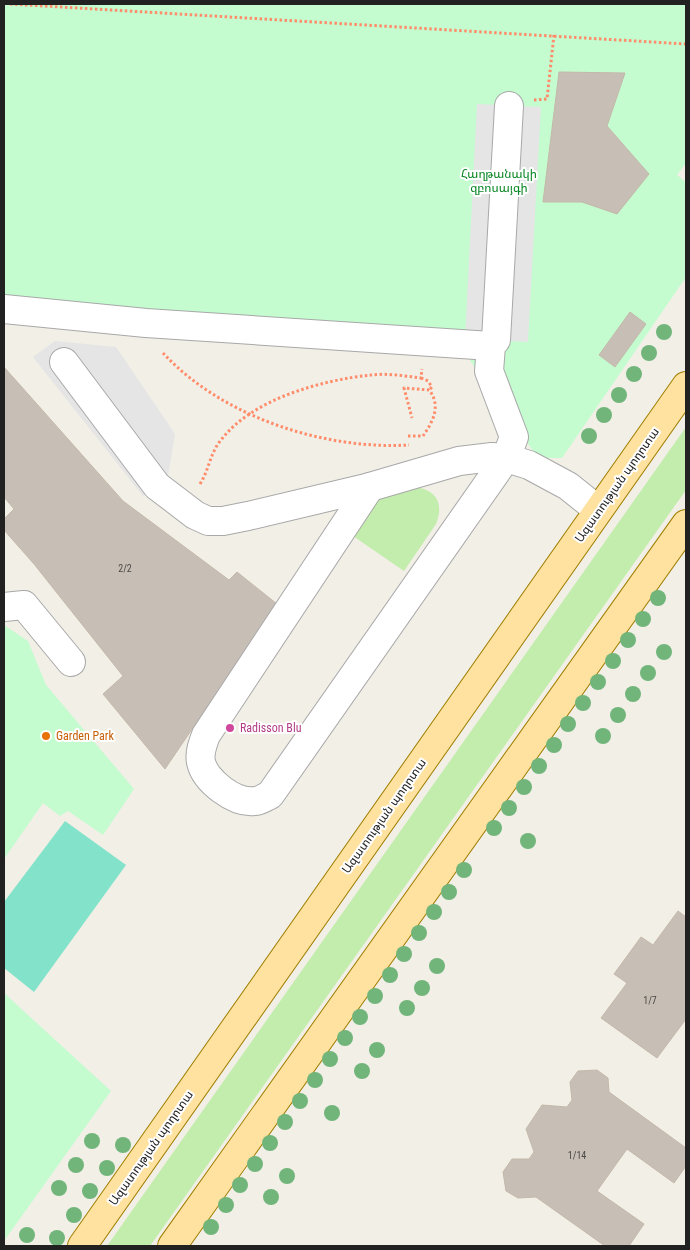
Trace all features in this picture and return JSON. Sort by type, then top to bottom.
[{"type":"main road","name":"Ազատության պողոտա","points":[[82,1246],[686,386]]},
{"type":"main road","points":[[172,1246],[686,524]]},
{"type":"lane","points":[[370,488],[206,735],[202,747],[201,762],[220,790],[240,799],[255,801],[270,795],[506,458],[514,437],[489,371],[491,346],[496,340],[509,106]]},
{"type":"lane","points":[[4,309],[146,323],[491,346]]},
{"type":"lane","points":[[64,362],[157,486],[195,515],[208,521],[223,521],[248,516],[370,488],[459,461],[492,457],[506,458],[529,465],[551,476],[568,486],[598,510]]},
{"type":"lane","points":[[4,607],[24,605],[71,662]]},
{"type":"path","points":[[10,4],[686,44]]},
{"type":"path","points":[[509,106],[518,101],[547,99],[554,35]]},
{"type":"path","points":[[161,351],[176,368],[211,393],[249,414],[292,430],[339,440],[394,446],[414,444],[416,436]]},
{"type":"path","points":[[421,378],[422,365]]},
{"type":"path","points":[[200,486],[207,473],[210,459],[220,441],[234,424],[272,400],[303,389],[372,375],[421,378],[428,381],[432,387],[429,390]]},
{"type":"path","points":[[408,436],[423,436],[434,421],[435,405],[433,395],[429,390],[404,388],[412,418]]},
{"type":"green space","name":"Հաղթանակի զբոսայգի","points":[[4,4],[686,4],[686,163],[677,175],[686,182],[686,277],[562,458],[538,458],[467,356],[4,296]]},
{"type":"green space","points":[[686,427],[686,490],[150,1246],[107,1246]]},
{"type":"green space","points":[[415,487],[429,491],[437,499],[439,510],[436,524],[404,571],[353,536],[376,502],[386,494]]},
{"type":"green space","name":"Garden Park","points":[[4,625],[28,641],[46,685],[134,789],[103,835],[68,811],[60,816],[43,803],[4,859]]},
{"type":"green space","points":[[65,821],[126,865],[34,992],[4,968],[4,902]]},
{"type":"green space","points":[[4,993],[111,1091],[4,1241]]},
{"type":"shaded area","points":[[477,104],[541,107],[528,342],[465,339]]},
{"type":"shaded area","points":[[55,341],[116,347],[175,434],[168,476],[143,496],[33,357]]},
{"type":"building","points":[[559,72],[625,73],[607,126],[649,174],[617,214],[582,202],[543,202]]},
{"type":"building","points":[[630,312],[646,324],[615,367],[599,355]]},
{"type":"building","points":[[4,367],[123,501],[229,580],[237,572],[277,604],[165,769],[103,694],[123,676],[34,564],[4,530],[4,519],[14,509],[4,497]]},
{"type":"building","points":[[678,911],[686,917],[686,1019],[657,1058],[601,1018],[627,983],[614,974],[641,937],[653,945]]},
{"type":"building","points":[[597,1070],[608,1078],[609,1092],[686,1148],[686,1166],[674,1183],[627,1149],[597,1191],[644,1224],[629,1246],[605,1246],[536,1197],[518,1198],[506,1191],[503,1172],[512,1159],[529,1159],[534,1152],[526,1129],[542,1105],[567,1107],[572,1100],[570,1082],[578,1071]]},
{"type":"place","name":"Radisson Blu","points":[[230,728]]},
{"type":"place","name":"Garden Park","points":[[46,736]]}]
